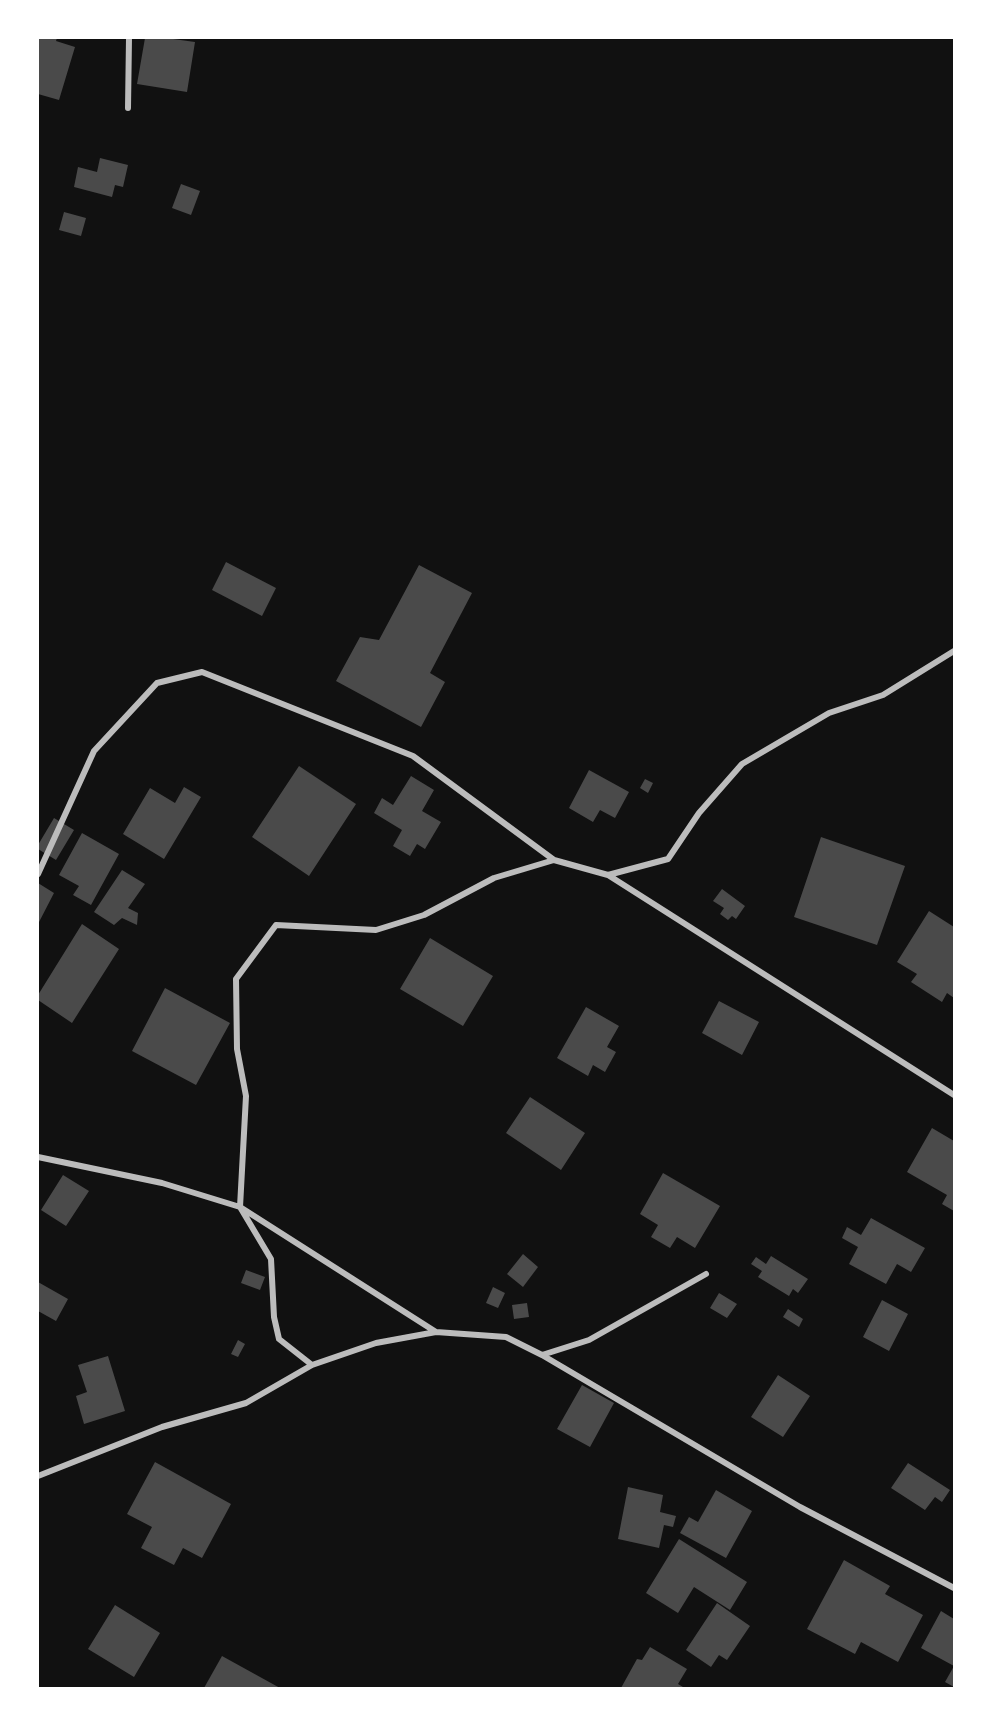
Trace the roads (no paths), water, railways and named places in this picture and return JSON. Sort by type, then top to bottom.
[{"type":"street","points":[[128,108],[129,38]]},
{"type":"street","points":[[608,875],[668,859],[699,813],[742,764],[830,713],[884,695],[954,651]]},
{"type":"street","points":[[38,874],[94,751],[157,683],[202,672],[413,756],[554,860],[608,875],[954,1095]]},
{"type":"street","points":[[312,1365],[279,1338],[274,1317],[271,1258],[240,1207],[246,1096],[237,1049],[236,979],[276,925],[376,930],[424,915],[494,878],[554,860]]},
{"type":"street","points":[[38,1157],[162,1183],[240,1207],[436,1332]]},
{"type":"street","points":[[542,1355],[590,1340],[706,1274]]},
{"type":"street","points":[[38,1476],[162,1427],[246,1403],[312,1365],[376,1343],[436,1332],[506,1337],[542,1355],[800,1507],[954,1588]]}]
